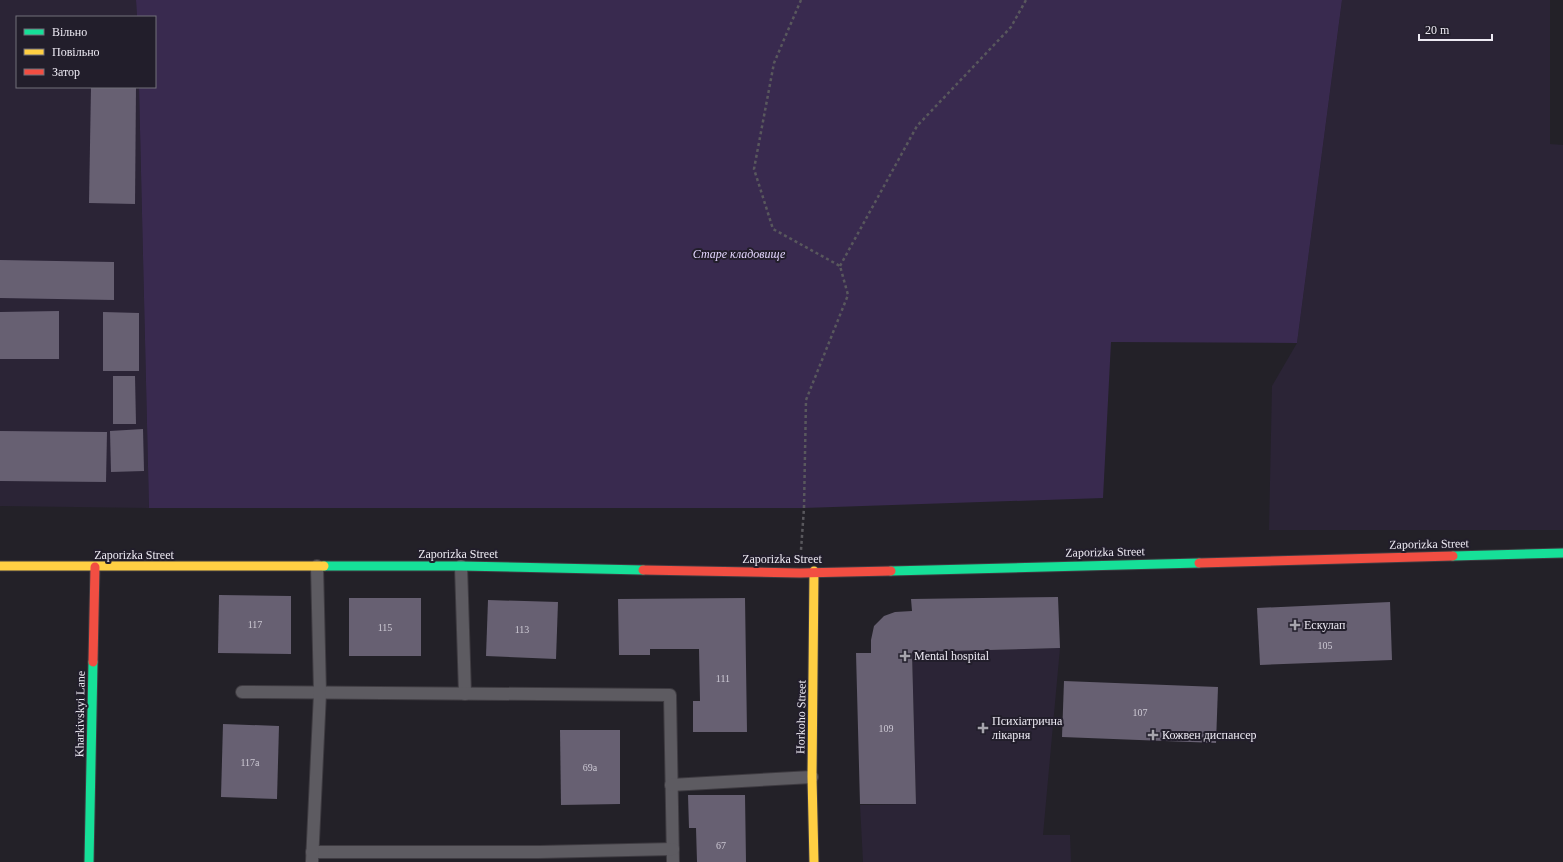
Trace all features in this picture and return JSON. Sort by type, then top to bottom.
[{"type":"street","name":"Zaporizka Street","points":[[0,566],[461,566],[800,573],[814,571],[1563,553]]},
{"type":"street","name":"Kharkivskyi Lane","points":[[89,862],[95,567]]},
{"type":"street","name":"Horkoho Street","points":[[814,571],[812,777],[814,862]]},
{"type":"lane","points":[[317,566],[320,692],[312,857],[539,857],[673,849]]},
{"type":"lane","points":[[461,566],[465,694]]},
{"type":"lane","points":[[242,692],[670,695],[673,862]]},
{"type":"lane","points":[[671,785],[812,777]]},
{"type":"path","points":[[800,0],[774,63],[754,169],[773,229],[840,266]]},
{"type":"path","points":[[800,573],[804,508],[806,400],[848,295],[840,266],[917,126],[1011,27],[1026,0]]},
{"type":"shaded area","points":[[0,0],[136,0],[137,16],[16,16],[16,88],[139,88],[149,508],[0,506]]},
{"type":"shaded area","points":[[1342,0],[1550,0],[1550,144],[1563,145],[1563,530],[1269,530],[1272,386],[1297,343]]},
{"type":"shaded area","name":"Психіатрична лікарня","points":[[1060,648],[1043,835],[1070,835],[1071,862],[863,862],[860,805],[916,804],[912,652]]},
{"type":"green space","name":"Старе кладовище","points":[[136,0],[1342,0],[1297,343],[1111,342],[1103,498],[804,508],[149,508],[139,88],[156,88],[156,16],[137,16]]},
{"type":"building","points":[[91,88],[136,88],[135,204],[89,203]]},
{"type":"building","points":[[0,260],[114,262],[114,300],[0,298]]},
{"type":"building","points":[[59,311],[59,359],[0,359],[0,312]]},
{"type":"building","points":[[103,312],[139,313],[139,371],[103,371]]},
{"type":"building","points":[[113,376],[135,376],[136,424],[113,424]]},
{"type":"building","points":[[143,429],[144,471],[111,472],[110,431]]},
{"type":"building","points":[[0,431],[107,432],[106,482],[0,481]]},
{"type":"building","points":[[219,595],[291,596],[291,654],[218,653]]},
{"type":"building","points":[[1058,597],[1060,648],[912,652],[916,804],[860,804],[856,653],[871,653],[871,640],[874,626],[884,616],[895,612],[912,611],[911,599]]},
{"type":"building","points":[[349,598],[421,598],[421,656],[349,656]]},
{"type":"building","points":[[745,598],[747,732],[693,732],[693,701],[700,701],[699,649],[650,649],[650,655],[619,655],[618,599]]},
{"type":"building","points":[[488,600],[558,602],[556,659],[486,656]]},
{"type":"building","points":[[1390,602],[1392,660],[1260,665],[1257,608]]},
{"type":"building","points":[[1064,681],[1218,687],[1216,743],[1062,737]]},
{"type":"building","points":[[223,724],[279,726],[277,799],[221,797]]},
{"type":"building","points":[[560,730],[620,730],[620,804],[561,805]]},
{"type":"building","points":[[688,795],[745,795],[746,862],[697,862],[696,828],[689,828]]},
{"type":"traffic: fast","points":[[1453,556],[1563,553]]},
{"type":"traffic: fast","points":[[891,571],[1199,563]]},
{"type":"traffic: fast","points":[[324,566],[461,566],[643,570]]},
{"type":"traffic: fast","points":[[89,862],[93,662]]},
{"type":"traffic: slow","points":[[0,566],[324,566]]},
{"type":"traffic: slow","points":[[814,571],[812,777],[814,862]]},
{"type":"traffic: jam","points":[[1199,563],[1453,556]]},
{"type":"traffic: jam","points":[[93,662],[95,567]]},
{"type":"traffic: jam","points":[[643,570],[800,573],[891,571]]},
{"type":"place","name":"Ескулап","points":[[1295,625]]},
{"type":"place","name":"Mental hospital","points":[[905,656]]},
{"type":"place","name":"Психіатрична лікарня","points":[[983,728]]},
{"type":"place","name":"Кожвен диспансер","points":[[1153,735]]}]
